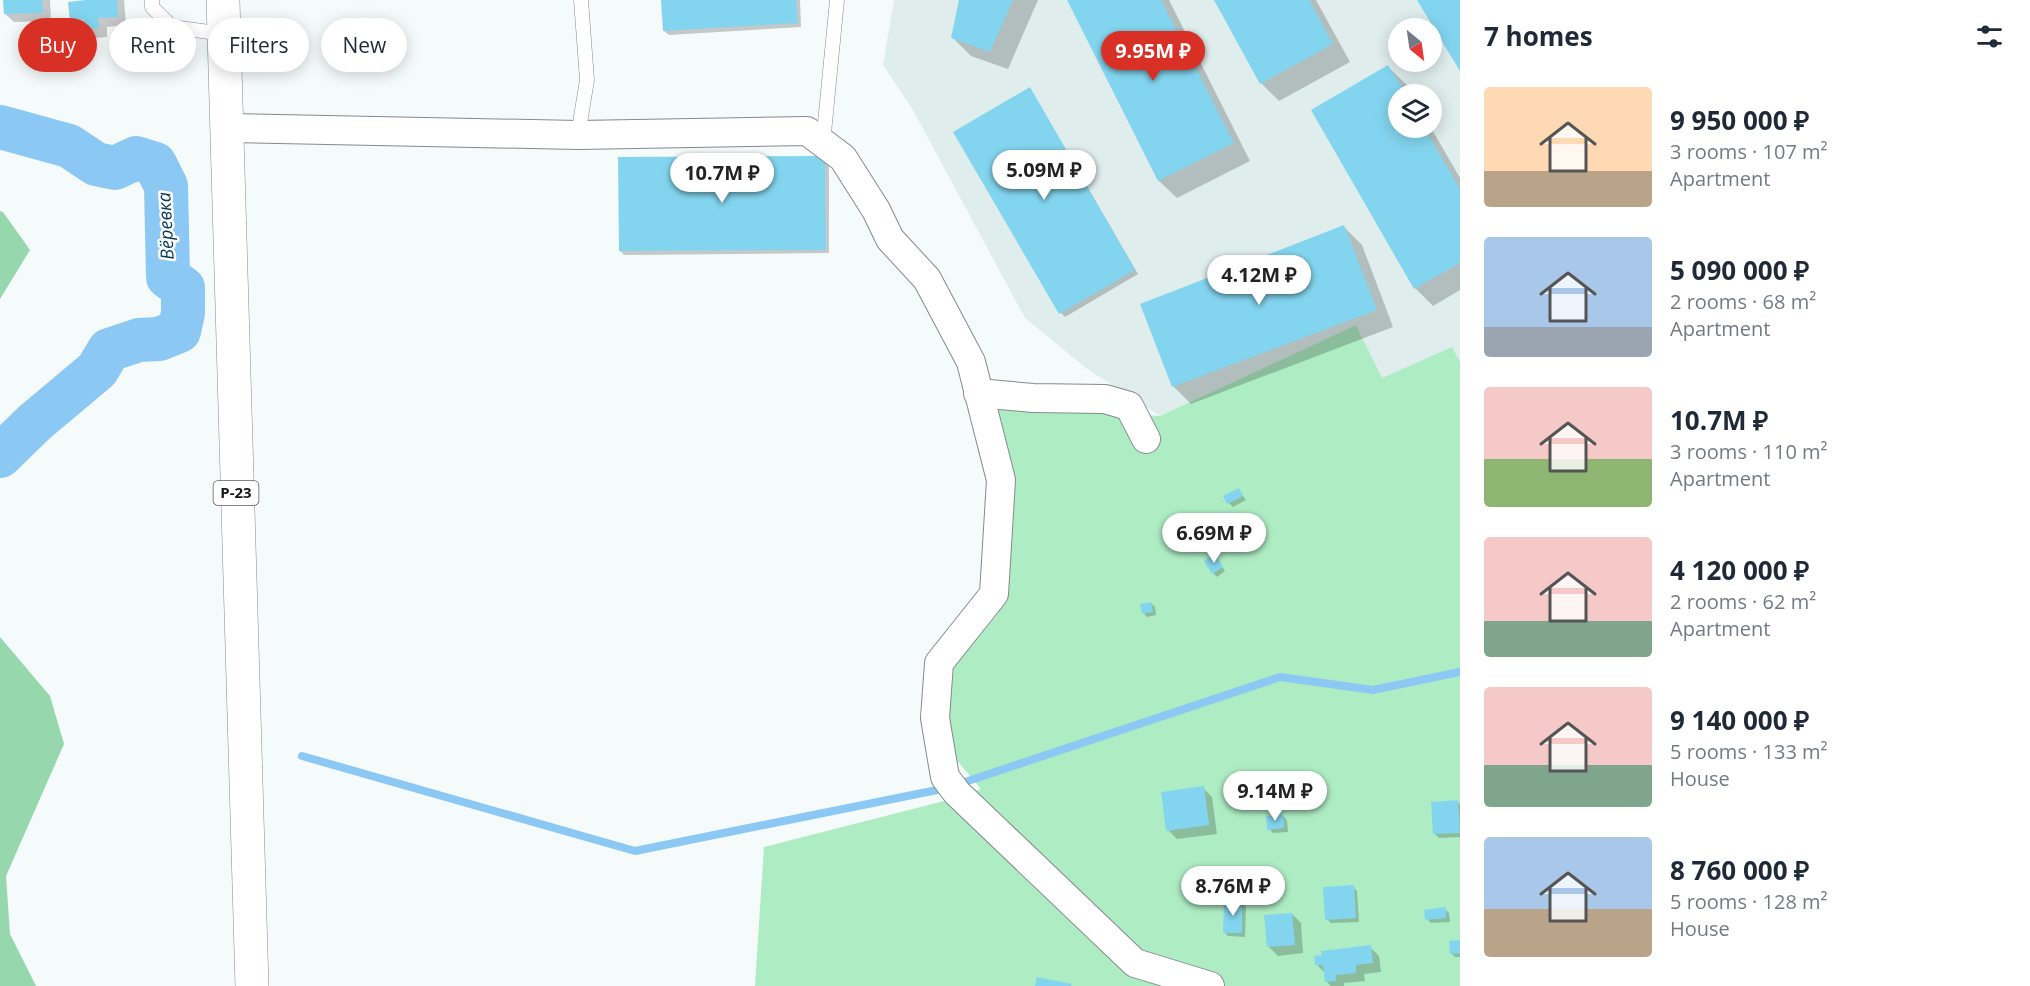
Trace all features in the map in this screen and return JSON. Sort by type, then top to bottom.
[{"type":"main road","name":"Р-23","points":[[223,0],[224,18]]},
{"type":"main road","name":"Р-23","points":[[225,72],[252,986]]},
{"type":"street","points":[[227,128],[578,135],[807,131],[843,158],[876,210],[890,239],[927,279],[970,362],[1001,480],[994,594],[939,663],[934,718],[951,785],[1135,963],[1210,986]]},
{"type":"street","points":[[978,393],[1033,398],[1105,399],[1129,406],[1146,439]]},
{"type":"lane","points":[[152,0],[152,7],[172,27],[208,32]]},
{"type":"lane","points":[[578,135],[586,80],[581,0]]},
{"type":"lane","points":[[823,143],[837,0]]},
{"type":"shaded area","points":[[894,0],[1460,0],[1460,362],[1452,348],[1382,379],[1356,325],[1160,416],[1086,368],[1025,318],[913,110],[883,65]]},
{"type":"green space","points":[[0,211],[30,250],[0,299]]},
{"type":"green space","points":[[1356,325],[1382,378],[1452,347],[1460,362],[1460,986],[755,986],[764,847],[948,800],[981,789],[956,759],[942,716],[948,673],[996,616],[1006,594],[995,403],[1160,416]]},
{"type":"green space","points":[[0,637],[50,696],[64,744],[6,876],[10,934],[36,986],[0,986]]},
{"type":"building","points":[[3,0],[42,0],[43,13],[4,14]]},
{"type":"building","points":[[117,0],[118,17],[98,18],[99,28],[97,28],[97,18],[70,18],[68,2]]},
{"type":"building","points":[[661,0],[796,0],[798,23],[663,31]]},
{"type":"building","points":[[959,0],[1013,0],[990,52],[951,38]]},
{"type":"building","points":[[1067,0],[1161,0],[1234,143],[1158,181]]},
{"type":"building","points":[[1214,0],[1309,0],[1333,44],[1260,84]]},
{"type":"building","points":[[1417,0],[1460,0],[1460,71],[1442,41],[1442,18],[1428,18]]},
{"type":"building","points":[[1388,65],[1388,72],[1392,72],[1400,84],[1388,84],[1388,138],[1430,138],[1460,189],[1460,263],[1414,289],[1311,110]]},
{"type":"building","points":[[1030,87],[1135,270],[1059,314],[953,132]]},
{"type":"building","points":[[825,156],[826,250],[619,251],[618,157]]},
{"type":"building","points":[[1344,225],[1377,310],[1172,387],[1140,304]]},
{"type":"building","points":[[1239,488],[1243,496],[1227,504],[1223,496]]},
{"type":"building","points":[[1247,519],[1252,528],[1237,536],[1233,526]]},
{"type":"building","points":[[1215,554],[1223,567],[1212,574],[1204,561]]},
{"type":"building","points":[[1151,602],[1153,612],[1142,614],[1140,604]]},
{"type":"building","points":[[1204,786],[1209,825],[1166,831],[1161,792]]},
{"type":"building","points":[[1458,800],[1460,833],[1433,834],[1431,802]]},
{"type":"building","points":[[1283,814],[1284,828],[1267,830],[1266,816]]},
{"type":"building","points":[[1354,885],[1356,918],[1325,920],[1323,887]]},
{"type":"building","points":[[1224,901],[1242,901],[1242,933],[1223,933]]},
{"type":"building","points":[[1446,907],[1446,918],[1425,920],[1424,910]]},
{"type":"building","points":[[1292,913],[1295,945],[1267,947],[1264,915]]},
{"type":"building","points":[[1460,940],[1460,953],[1450,954],[1449,941]]},
{"type":"building","points":[[1371,945],[1373,963],[1356,965],[1356,973],[1336,975],[1336,981],[1325,982],[1323,965],[1315,965],[1314,956],[1322,955],[1321,951]]},
{"type":"building","points":[[1037,977],[1072,984],[1071,986],[1035,986]]},
{"type":"waterway","name":"Вёревка","points":[[0,127],[69,146],[96,164],[115,168],[136,158],[155,164],[166,186],[168,277],[183,288],[183,313],[179,331],[159,339],[139,340],[109,350],[97,370],[35,422],[0,456]]},
{"type":"waterway","points":[[959,784],[1280,677],[1373,690],[1460,672]]},
{"type":"waterway","points":[[302,756],[635,851],[947,788]]}]
